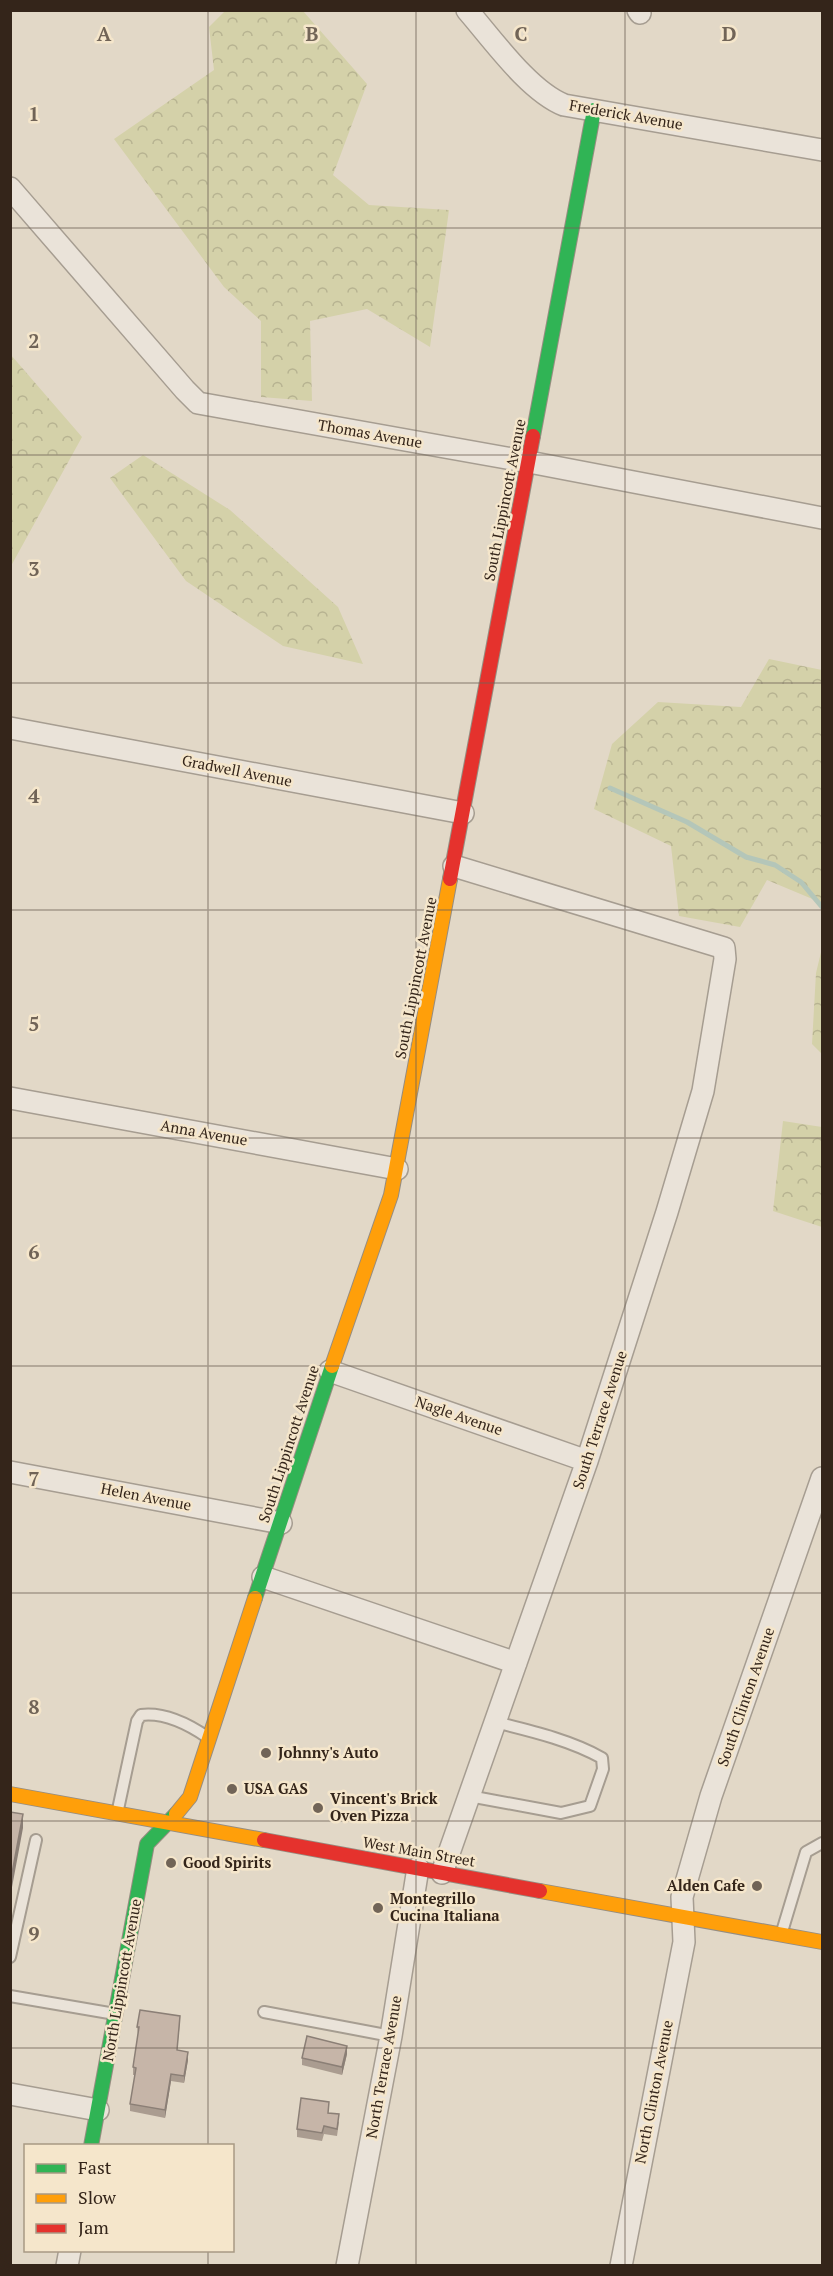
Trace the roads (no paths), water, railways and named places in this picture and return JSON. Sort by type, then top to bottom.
[{"type":"street","name":"Frederick Avenue","points":[[467,10],[533,84],[550,99],[564,105],[822,150]]},
{"type":"street","name":"South Lippincott Avenue","points":[[169,1823],[188,1802],[210,1739],[330,1371],[371,1257],[397,1169],[594,110]]},
{"type":"street","name":"Thomas Avenue","points":[[10,188],[198,403],[529,462],[822,518]]},
{"type":"street","name":"Gradwell Avenue","points":[[10,729],[463,813]]},
{"type":"street","name":"South Terrace Avenue","points":[[442,1872],[587,1461],[667,1212],[703,1091],[725,959],[724,948],[454,866]]},
{"type":"street","name":"Anna Avenue","points":[[10,1098],[397,1169]]},
{"type":"street","name":"Nagle Avenue","points":[[330,1371],[587,1461]]},
{"type":"street","name":"Helen Avenue","points":[[10,1472],[281,1523]]},
{"type":"street","name":"South Clinton Avenue","points":[[683,1918],[682,1897],[711,1796],[822,1478]]},
{"type":"street","points":[[263,1577],[516,1664]]},
{"type":"street","name":"West Main Street","points":[[10,1794],[822,1942]]},
{"type":"street","name":"North Lippincott Avenue","points":[[91,2144],[147,1844],[169,1823]]},
{"type":"street","name":"North Terrace Avenue","points":[[347,2265],[391,2036],[418,1868]]},
{"type":"street","name":"North Clinton Avenue","points":[[621,2265],[684,1942],[683,1918]]},
{"type":"street","points":[[10,2094],[98,2110]]},
{"type":"lane","points":[[117,1814],[137,1720],[141,1715],[151,1714],[187,1723],[210,1739]]},
{"type":"lane","points":[[469,1796],[561,1813],[590,1806],[603,1769],[602,1758],[589,1751],[495,1722]]},
{"type":"lane","points":[[11,1956],[36,1839]]},
{"type":"lane","points":[[781,1935],[806,1852],[822,1843]]},
{"type":"lane","points":[[10,1996],[115,2014]]},
{"type":"lane","points":[[264,2012],[391,2036]]},
{"type":"waterway","points":[[610,788],[687,822],[746,857],[775,865],[801,882],[822,907]]},
{"type":"place","name":"Johnny's Auto","points":[[266,1753]]},
{"type":"place","name":"USA GAS","points":[[232,1789]]},
{"type":"place","name":"Vincent's Brick Oven Pizza","points":[[318,1808]]},
{"type":"place","name":"Good Spirits","points":[[171,1863]]},
{"type":"place","name":"Alden Cafe","points":[[757,1886]]},
{"type":"place","name":"Montegrillo Cucina Italiana","points":[[378,1908]]}]
